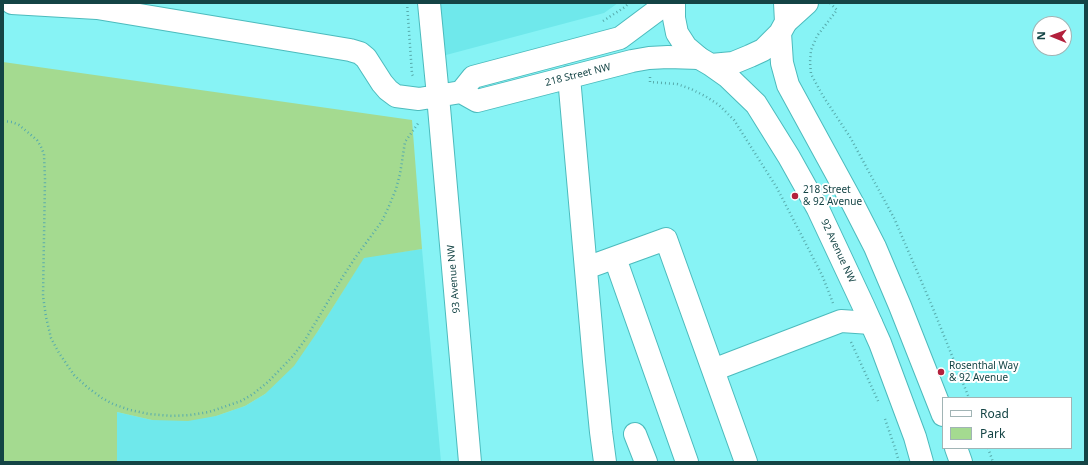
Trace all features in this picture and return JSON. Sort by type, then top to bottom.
[{"type":"main road","points":[[12,3],[98,5],[350,50],[360,53],[366,58],[382,83],[396,96],[419,99],[461,92],[473,77],[620,38],[667,3]]},
{"type":"main road","name":"93 Avenue NW","points":[[429,3],[470,462]]},
{"type":"main road","name":"92 Avenue NW","points":[[674,3],[674,18],[678,34],[686,47],[728,77],[756,104],[789,157],[818,209],[880,343],[915,437],[922,462]]},
{"type":"main road","points":[[705,61],[733,62],[763,50],[784,19],[807,3]]},
{"type":"main road","points":[[784,19],[782,62],[788,85],[875,247],[942,412]]},
{"type":"main road","name":"218 Street NW","points":[[461,92],[477,101],[632,61],[649,58],[668,57],[705,61]]},
{"type":"main road","points":[[569,78],[605,462]]},
{"type":"main road","points":[[586,268],[666,239],[746,462]]},
{"type":"main road","points":[[615,258],[688,462]]},
{"type":"main road","points":[[713,370],[841,321],[871,323]]},
{"type":"main road","points":[[635,434],[646,462]]},
{"type":"main road","points":[[956,449],[962,462]]},
{"type":"path","points":[[407,3],[412,74],[419,82]]},
{"type":"path","points":[[625,7],[630,3]]},
{"type":"path","points":[[830,3],[837,10],[817,36],[811,50],[811,74],[823,96],[850,137],[894,218],[932,306],[969,397]]},
{"type":"path","points":[[650,74],[650,82],[677,84],[705,96],[718,105],[734,120],[778,188],[822,275],[841,321],[879,403]]},
{"type":"path","points":[[3,121],[12,122],[19,126],[36,140],[44,154],[43,296],[51,338],[59,353],[74,375],[102,398],[130,410],[149,414],[172,416],[209,412],[241,401],[268,382],[293,356],[305,340],[355,258],[382,221],[396,190],[405,142],[419,124]]},
{"type":"path","points":[[885,418],[899,462]]},
{"type":"path","points":[[988,449],[993,462]]},
{"type":"shaded area","points":[[439,3],[618,3],[604,13],[446,55]]},
{"type":"shaded area","points":[[422,249],[441,462],[117,462],[117,412],[152,420],[216,416],[245,406],[265,394],[318,331],[364,257]]},
{"type":"green space","points":[[3,62],[412,120],[422,249],[364,258],[294,366],[265,394],[245,406],[216,416],[188,421],[152,420],[117,412],[117,462],[3,462]]},
{"type":"place","name":"218 Street & 92 Avenue","points":[[795,196]]},
{"type":"place","name":"Rosenthal Way & 92 Avenue","points":[[941,372]]}]
